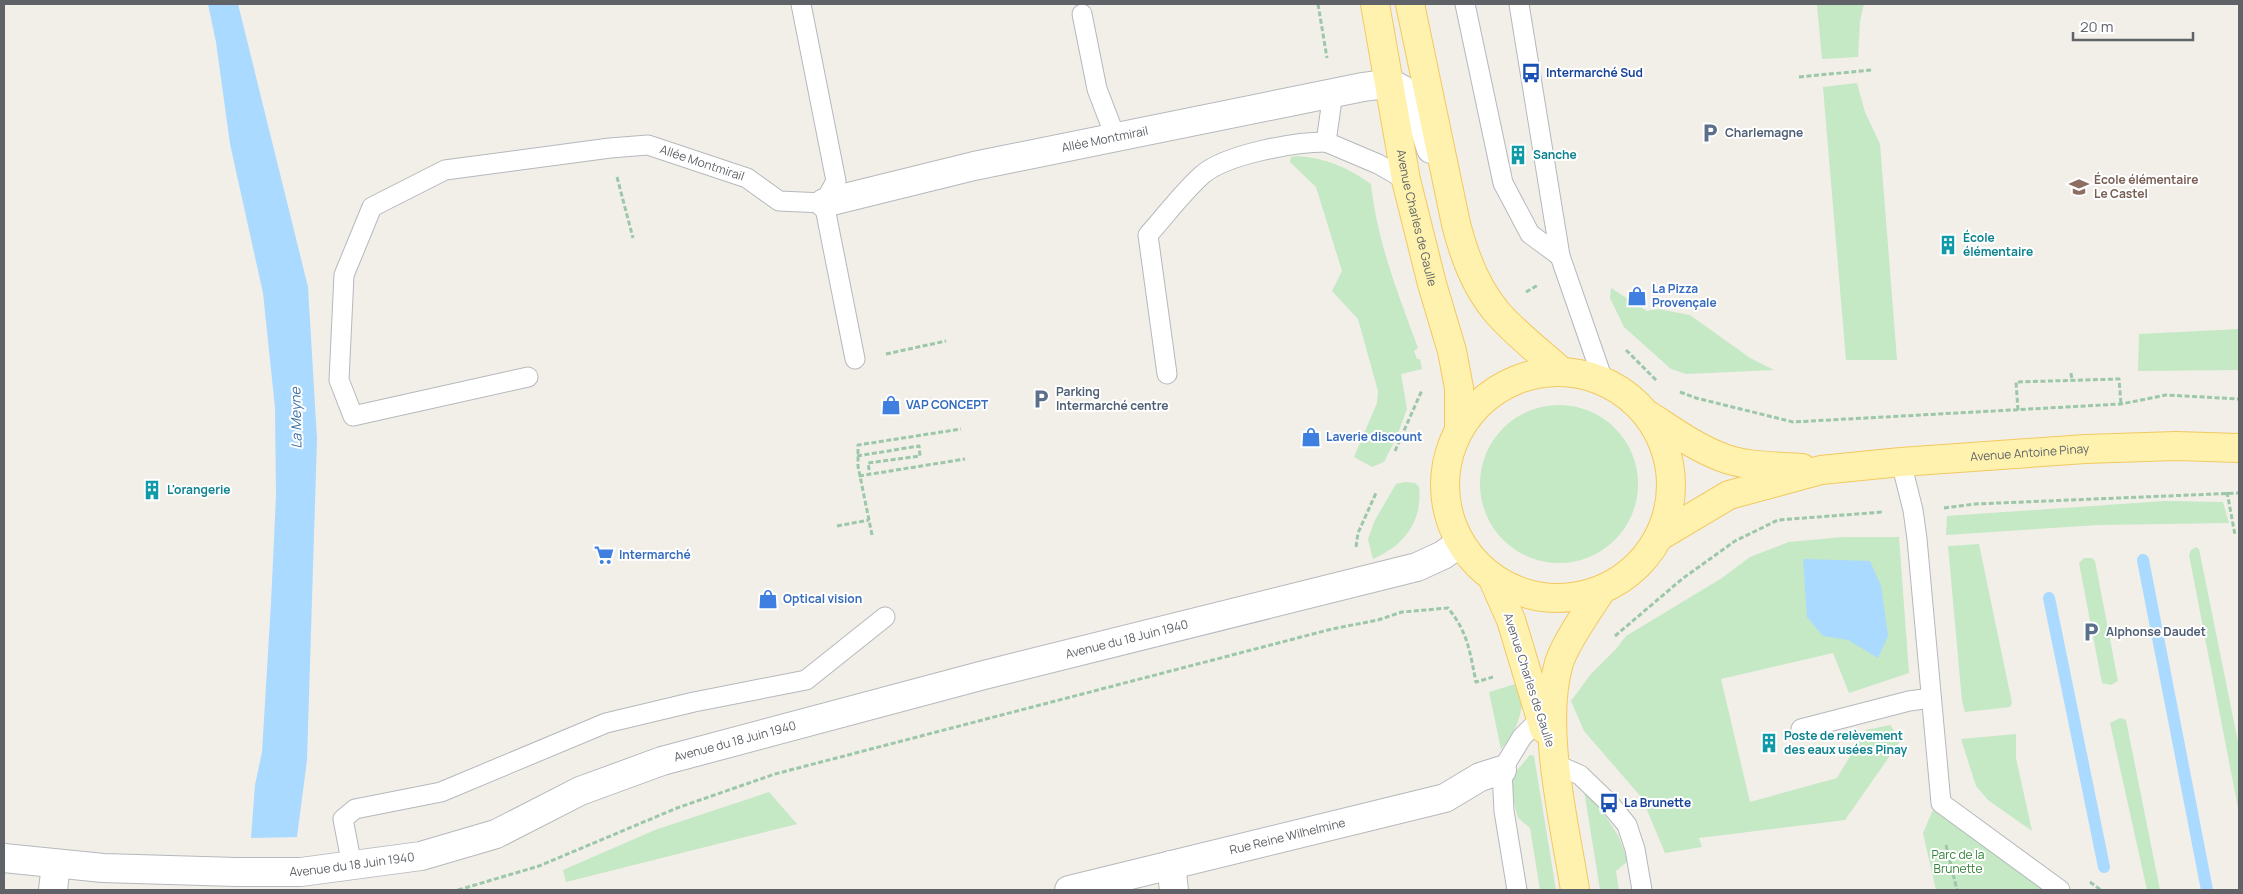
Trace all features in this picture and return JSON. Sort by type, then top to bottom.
[{"type":"main road","name":"Avenue Charles de Gaulle","points":[[1375,4],[1406,180],[1432,284],[1452,351],[1459,388],[1459,429]]},
{"type":"main road","points":[[1410,4],[1456,224],[1461,244],[1476,282],[1496,312],[1562,372]]},
{"type":"main road","points":[[1562,372],[1602,377],[1628,394],[1650,416],[1665,447],[1671,477],[1669,507],[1660,536],[1645,559],[1625,577],[1601,590],[1574,598],[1544,598],[1517,591],[1492,578],[1474,562],[1460,543],[1448,514],[1444,482],[1450,451],[1459,429],[1474,409],[1492,393],[1514,381],[1537,373],[1562,372]]},
{"type":"main road","name":"Avenue Antoine Pinay","points":[[1650,416],[1691,443],[1723,458],[1755,464],[1821,470]]},
{"type":"main road","name":"Avenue Antoine Pinay","points":[[1660,536],[1729,495],[1821,470],[1902,462],[2085,449],[2176,446],[2239,448]]},
{"type":"main road","name":"Avenue Charles de Gaulle","points":[[1492,578],[1511,620],[1554,760],[1575,890]]},
{"type":"main road","name":"Avenue Charles de Gaulle","points":[[1554,760],[1553,696],[1559,662],[1601,590]]},
{"type":"street","name":"Allée Montmirail","points":[[824,203],[974,166],[1115,136],[1363,87],[1390,85]]},
{"type":"street","points":[[1390,85],[1401,88],[1411,97],[1418,112],[1456,224]]},
{"type":"street","name":"Avenue du 18 Juin 1940","points":[[4,858],[54,877],[103,868],[300,872],[421,856],[496,834],[580,791],[662,761],[984,675],[1417,567],[1443,555],[1460,543]]},
{"type":"street","name":"Rue Reine Wilhelmine","points":[[1069,890],[1172,878],[1445,798],[1480,777],[1502,770]]},
{"type":"lane","points":[[801,4],[836,181],[824,203],[856,359]]},
{"type":"lane","points":[[1465,4],[1503,184],[1530,234],[1560,256]]},
{"type":"lane","points":[[1519,4],[1560,256],[1602,377]]},
{"type":"lane","points":[[1082,14],[1097,89],[1115,136]]},
{"type":"lane","points":[[1326,142],[1333,93]]},
{"type":"lane","points":[[1167,374],[1148,234],[1203,174],[1222,163],[1243,155],[1308,143],[1326,142],[1378,164],[1406,180]]},
{"type":"lane","name":"Allée Montmirail","points":[[528,376],[353,416],[339,380],[344,275],[372,207],[445,170],[610,148],[648,145],[747,178],[779,201],[824,203]]},
{"type":"lane","points":[[1902,462],[1913,510],[1917,540],[1941,803],[2060,890]]},
{"type":"lane","points":[[352,866],[343,820],[355,809],[441,792],[606,723],[694,702],[806,680],[885,618]]},
{"type":"lane","points":[[1801,729],[1909,701],[1931,698]]},
{"type":"lane","points":[[1517,890],[1504,811],[1502,770],[1522,737],[1541,718]]},
{"type":"lane","points":[[1554,760],[1580,775],[1609,803],[1628,825],[1635,849],[1642,890]]},
{"type":"path","points":[[1318,4],[1333,93]]},
{"type":"path","points":[[1799,77],[1871,70]]},
{"type":"path","points":[[610,148],[633,238]]},
{"type":"path","points":[[856,359],[946,341]]},
{"type":"path","points":[[1622,345],[1660,384]]},
{"type":"path","points":[[2071,373],[2072,380]]},
{"type":"path","points":[[2018,410],[2016,382],[2119,379],[2121,404]]},
{"type":"path","points":[[1395,452],[1423,384]]},
{"type":"path","points":[[1678,391],[1696,398],[1793,422],[2121,404],[2166,395],[2239,399]]},
{"type":"path","points":[[872,535],[859,476],[858,445],[960,429]]},
{"type":"path","points":[[857,456],[919,446],[920,456],[868,463],[870,475]]},
{"type":"path","points":[[859,476],[965,459]]},
{"type":"path","points":[[2227,492],[2235,535]]},
{"type":"path","points":[[1356,548],[1358,534],[1376,493]]},
{"type":"path","points":[[1942,508],[1975,504],[2239,493]]},
{"type":"path","points":[[1611,639],[1682,579],[1735,540],[1778,520],[1884,512]]},
{"type":"path","points":[[837,526],[869,520]]},
{"type":"path","points":[[458,890],[539,866],[677,808],[775,774],[1332,629],[1378,620],[1402,612],[1448,608],[1460,623],[1468,644],[1476,682]]},
{"type":"path","points":[[2086,879],[2101,890]]},
{"type":"green space","points":[[1817,4],[1864,4],[1860,21],[1858,57],[1822,59]]},
{"type":"green space","points":[[1857,83],[1865,112],[1880,144],[1897,360],[1846,360],[1823,87]]},
{"type":"green space","points":[[1296,156],[1336,164],[1371,184],[1383,247],[1418,348],[1414,351],[1417,359],[1420,359],[1422,369],[1401,374],[1407,409],[1397,436],[1384,462],[1372,467],[1354,457],[1377,403],[1378,391],[1358,319],[1332,291],[1342,271],[1316,187],[1290,162],[1291,157]]},
{"type":"green space","points":[[1611,288],[1647,311],[1658,309],[1690,315],[1750,358],[1774,370],[1686,374],[1671,369],[1624,327],[1610,298]]},
{"type":"green space","points":[[2239,329],[2239,370],[2138,371],[2139,334]]},
{"type":"green space","points":[[1559,405],[1589,411],[1603,418],[1615,428],[1625,440],[1632,454],[1638,484],[1632,514],[1625,528],[1615,540],[1603,550],[1589,557],[1559,563],[1529,557],[1515,550],[1503,540],[1493,528],[1486,514],[1480,484],[1486,454],[1493,440],[1503,428],[1515,418],[1529,411]]},
{"type":"green space","points":[[1405,482],[1415,483],[1419,487],[1418,511],[1414,522],[1402,540],[1384,554],[1373,559],[1368,539],[1375,520],[1396,484]]},
{"type":"green space","points":[[2165,501],[2223,502],[2229,523],[2098,525],[1946,535],[1947,516]]},
{"type":"green space","points":[[1843,537],[1899,537],[1909,673],[1849,693],[1833,653],[1721,679],[1750,802],[1837,778],[1866,730],[1890,725],[1901,740],[1845,820],[1699,838],[1702,847],[1665,853],[1642,798],[1584,731],[1571,701],[1591,674],[1626,636],[1722,578],[1750,557],[1789,542]]},
{"type":"green space","points":[[1979,544],[2012,703],[2010,707],[1965,712],[1962,701],[1948,546]]},
{"type":"green space","points":[[2196,547],[2199,549],[2239,747],[2239,813],[2189,555],[2191,550]]},
{"type":"green space","points":[[2084,558],[2092,558],[2095,561],[2118,681],[2111,685],[2102,683],[2079,563]]},
{"type":"green space","points":[[1522,682],[1523,692],[1519,718],[1512,734],[1501,749],[1489,692]]},
{"type":"green space","points":[[2120,718],[2126,720],[2160,890],[2147,890],[2110,723]]},
{"type":"green space","points":[[2016,734],[2016,758],[2032,831],[1988,800],[1976,786],[1961,739]]},
{"type":"green space","points":[[1530,755],[1534,756],[1556,890],[1540,890],[1530,828],[1518,818],[1513,800],[1513,775]]},
{"type":"green space","points":[[1584,790],[1589,790],[1619,837],[1628,861],[1616,871],[1619,890],[1600,890]]},
{"type":"green space","points":[[769,792],[797,824],[566,882],[563,870],[655,830]]},
{"type":"green space","name":"Parc de la Brunette","points":[[1933,810],[2045,890],[1936,890],[1923,833]]},
{"type":"water","name":"La Meyne","points":[[208,4],[238,4],[308,287],[317,439],[307,760],[297,837],[251,838],[255,785],[262,752],[271,603],[276,496],[275,408],[263,293],[230,144],[216,42]]},
{"type":"water","points":[[1803,559],[1870,561],[1881,586],[1888,636],[1878,658],[1848,640],[1823,636],[1807,617]]},
{"type":"waterway","points":[[2143,560],[2207,890]]},
{"type":"waterway","points":[[2049,598],[2104,867]]},
{"type":"place","name":"Intermarché Sud","points":[[1531,73]]},
{"type":"place","name":"Charlemagne","points":[[1710,133]]},
{"type":"place","name":"Sanche","points":[[1518,155]]},
{"type":"place","name":"École élémentaire Le Castel","points":[[2079,187]]},
{"type":"place","name":"École élémentaire","points":[[1948,245]]},
{"type":"place","name":"La Pizza Provençale","points":[[1637,296]]},
{"type":"place","name":"Parking Intermarché centre","points":[[1041,399]]},
{"type":"place","name":"VAP CONCEPT","points":[[891,405]]},
{"type":"place","name":"Laverie discount","points":[[1311,437]]},
{"type":"place","name":"L'orangerie","points":[[152,490]]},
{"type":"place","name":"Intermarché","points":[[604,555]]},
{"type":"place","name":"Optical vision","points":[[768,599]]},
{"type":"place","name":"Alphonse Daudet","points":[[2091,632]]},
{"type":"place","name":"Poste de relèvement des eaux usées Pinay","points":[[1769,743]]},
{"type":"place","name":"La Brunette","points":[[1609,803]]}]
